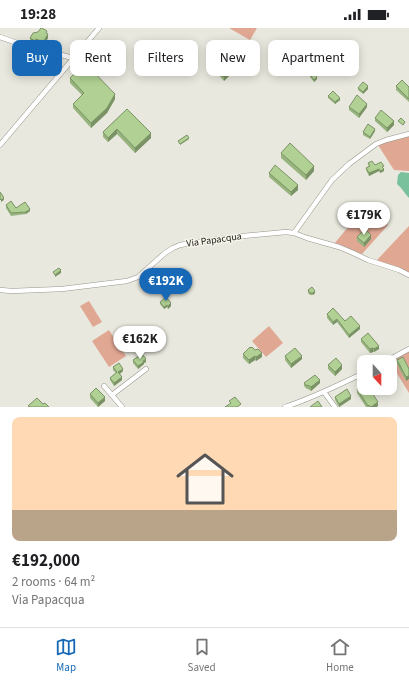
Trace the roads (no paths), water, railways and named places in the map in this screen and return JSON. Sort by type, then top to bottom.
[{"type":"street","points":[[89,40],[99,28]]},
{"type":"street","points":[[0,37],[31,48],[70,57]]},
{"type":"street","points":[[0,145],[70,62]]},
{"type":"street","points":[[294,233],[332,180],[349,164],[376,144],[409,134]]},
{"type":"street","name":"Via Papacqua","points":[[0,290],[62,289],[127,281],[138,277],[165,253],[180,245],[233,237],[286,232],[294,233],[345,249],[368,260],[400,270],[409,275]]},
{"type":"street","points":[[397,355],[409,349]]},
{"type":"street","points":[[112,395],[146,369]]},
{"type":"street","points":[[285,407],[301,405],[357,376]]},
{"type":"street","points":[[104,386],[122,407]]},
{"type":"street","points":[[324,392],[335,407]]}]
